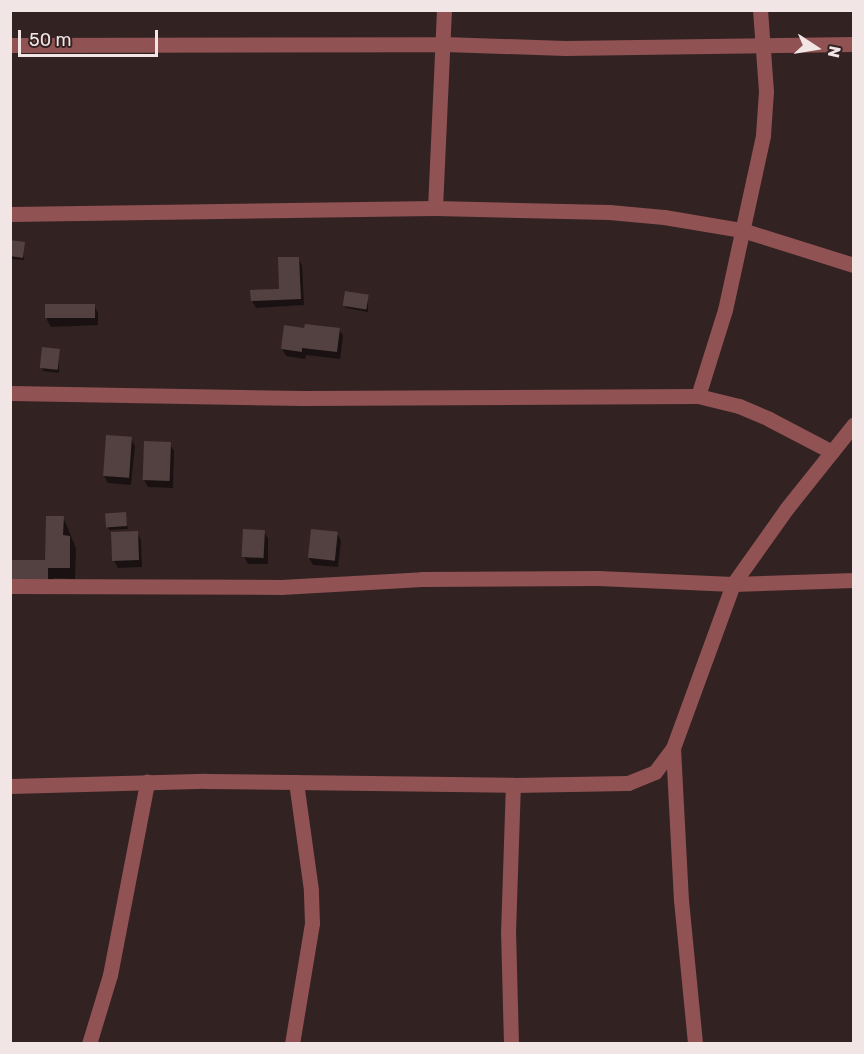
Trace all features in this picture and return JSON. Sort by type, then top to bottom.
[{"type":"street","points":[[435,208],[444,10]]},
{"type":"street","points":[[698,396],[725,310],[763,135],[766,91],[760,47],[760,10]]},
{"type":"street","points":[[10,45],[444,44],[565,48],[854,44]]},
{"type":"street","points":[[10,214],[435,208],[609,212],[664,217],[742,231],[854,266]]},
{"type":"street","points":[[10,393],[291,398],[698,396],[739,406],[770,419],[832,452]]},
{"type":"street","points":[[10,786],[147,782],[513,785],[628,783],[655,772],[673,748],[733,584],[787,508],[854,424]]},
{"type":"street","points":[[10,586],[280,587],[422,579],[598,578],[733,584],[854,580]]},
{"type":"street","points":[[673,748],[681,900],[694,1044]]},
{"type":"street","points":[[89,1044],[110,975],[147,782]]},
{"type":"street","points":[[292,1044],[312,923],[311,890],[296,782]]},
{"type":"street","points":[[511,1044],[508,933],[513,785]]},
{"type":"building","points":[[10,240],[25,242],[23,258],[10,256]]},
{"type":"building","points":[[278,257],[299,257],[301,299],[251,301],[250,290],[279,289]]},
{"type":"building","points":[[345,291],[369,295],[366,310],[343,306]]},
{"type":"building","points":[[45,304],[95,304],[95,318],[45,318]]},
{"type":"building","points":[[305,324],[340,328],[337,352],[302,348],[302,352],[281,349],[284,325],[304,328]]},
{"type":"building","points":[[42,347],[60,349],[58,370],[40,368]]},
{"type":"building","points":[[106,435],[132,437],[129,478],[103,476]]},
{"type":"building","points":[[144,441],[171,442],[170,481],[143,480]]},
{"type":"building","points":[[126,512],[127,526],[106,527],[105,513]]},
{"type":"building","points":[[46,516],[64,516],[63,535],[70,536],[70,568],[48,568],[48,581],[10,580],[10,560],[45,560]]},
{"type":"building","points":[[243,529],[265,530],[264,558],[242,557]]},
{"type":"building","points":[[311,529],[338,532],[335,561],[308,558]]},
{"type":"building","points":[[138,531],[139,560],[112,561],[111,532]]}]
